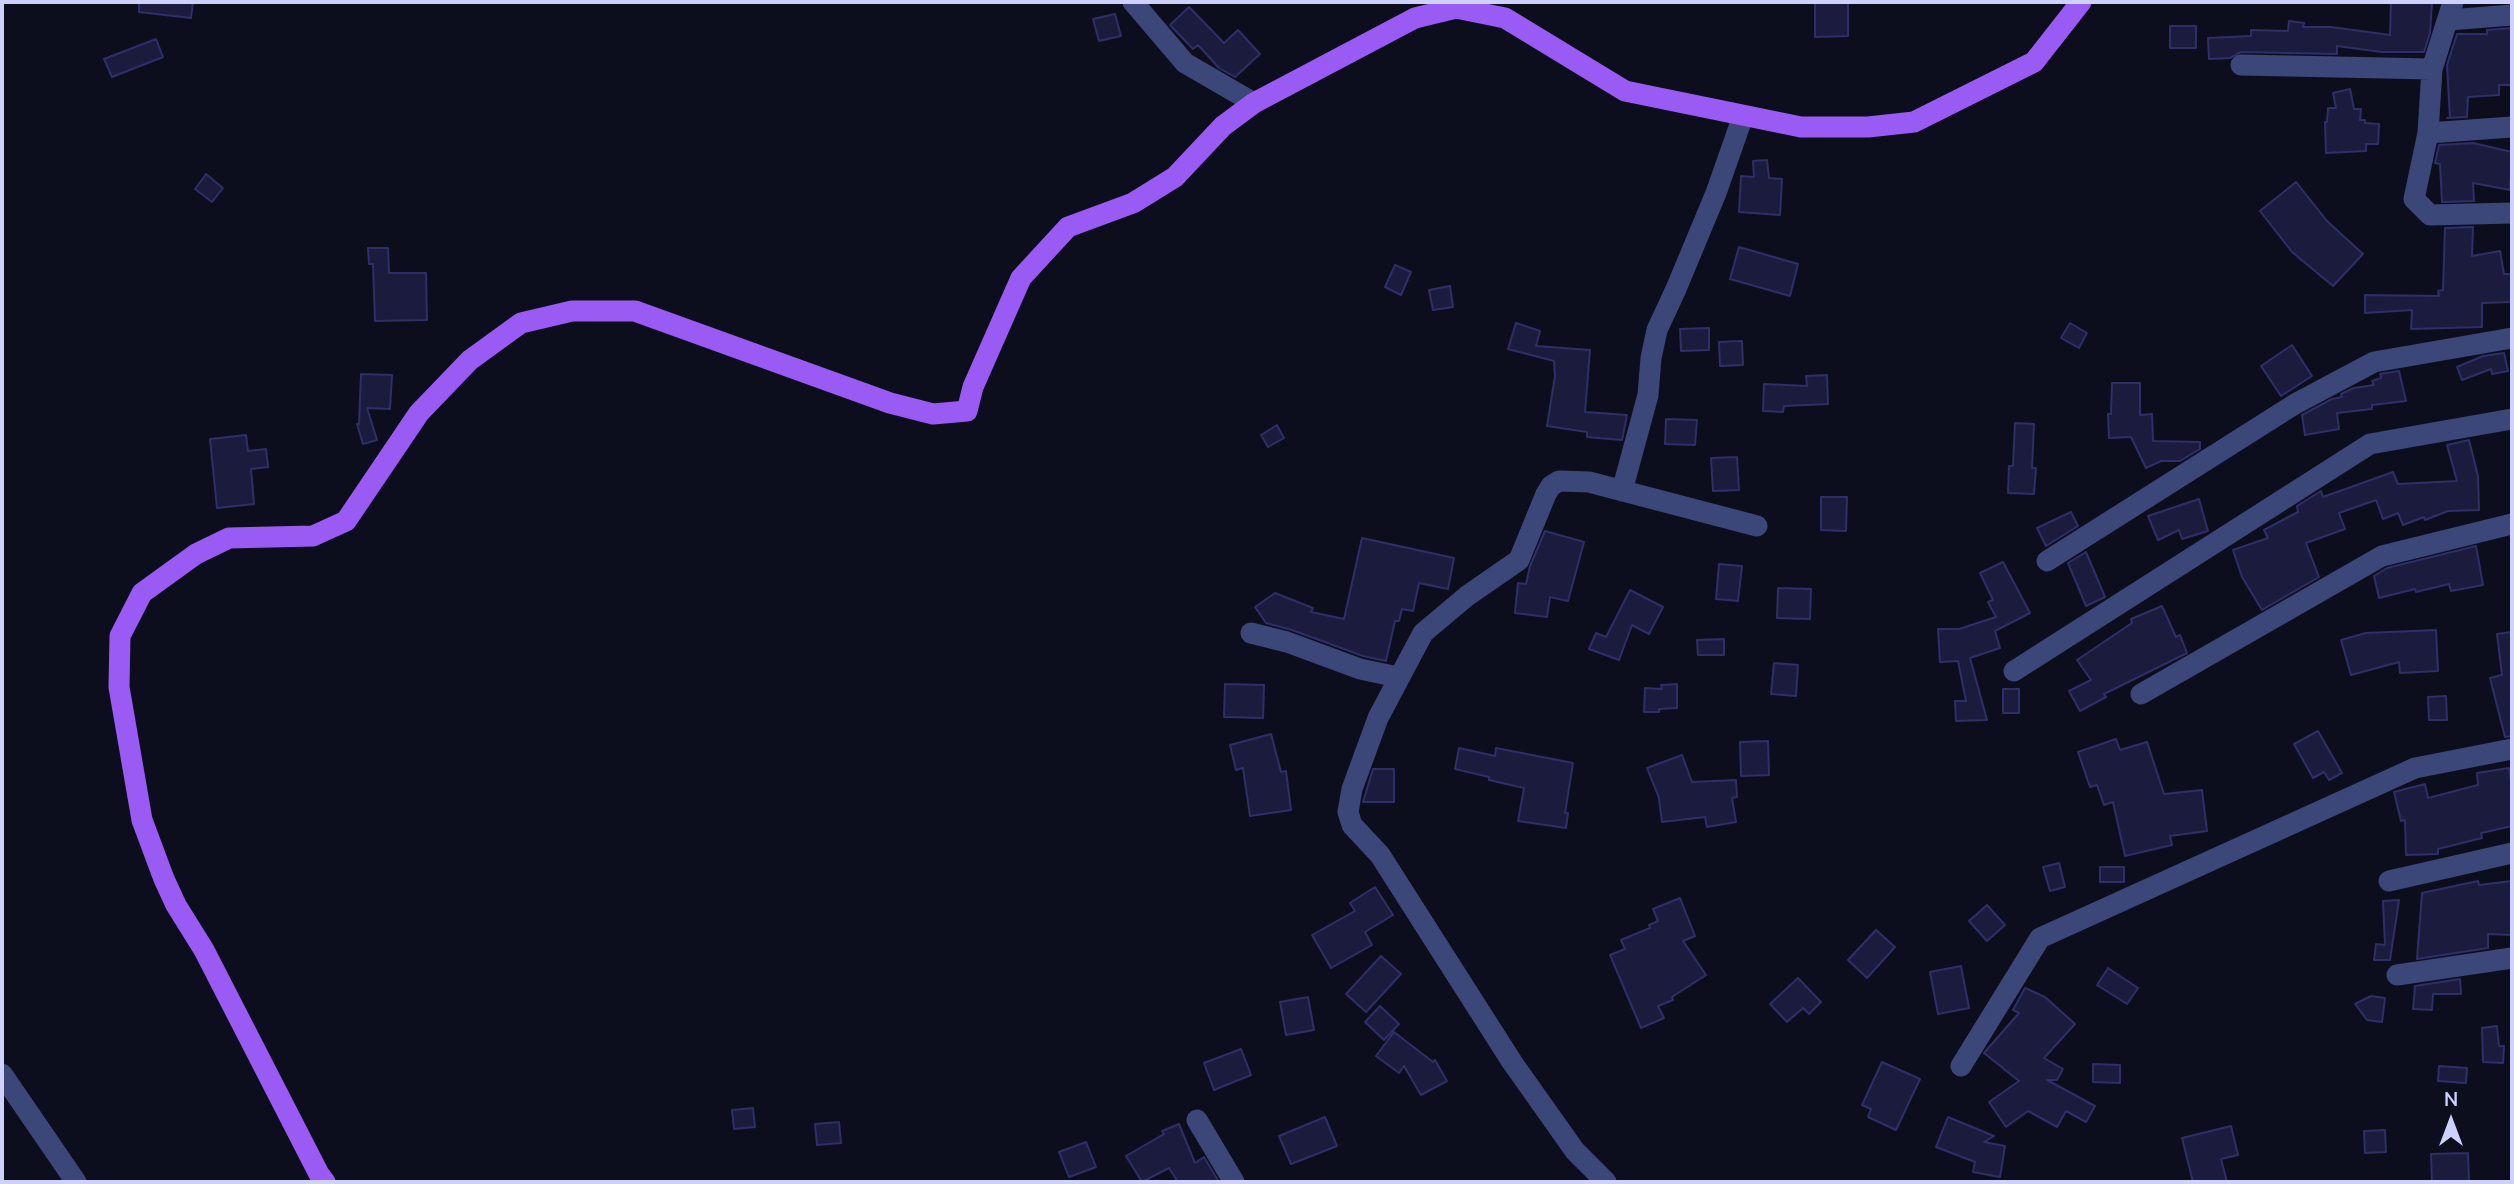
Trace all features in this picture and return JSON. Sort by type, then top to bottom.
[{"type":"main road","points":[[325,1182],[204,950],[176,905],[142,820],[119,687],[120,636],[142,593],[195,554],[229,538],[313,536],[346,521],[419,413],[470,360],[521,323],[572,311],[635,311],[890,403],[933,414],[967,411],[974,387],[1021,278],[1068,228],[1133,203],[1175,177],[1223,126],[1254,103],[1415,18],[1456,8],[1505,18],[1625,91],[1801,127],[1868,127],[1914,122],[2034,62],[2081,2]]},
{"type":"street","points":[[1133,2],[1185,63],[1254,103]]},
{"type":"street","points":[[2512,15],[2451,11],[2432,69],[2428,133],[2414,199],[2430,215],[2512,213]]},
{"type":"street","points":[[2241,65],[2432,69]]},
{"type":"street","points":[[1622,491],[1648,395],[1651,358],[1657,330],[1716,193],[1743,116]]},
{"type":"street","points":[[2428,133],[2512,127]]},
{"type":"street","points":[[2047,561],[2295,404],[2374,362],[2512,338]]},
{"type":"street","points":[[2014,671],[2370,444],[2512,419]]},
{"type":"street","points":[[1606,1182],[1567,1140],[1512,1062],[1380,855],[1352,825],[1348,812],[1352,789],[1378,718],[1423,634],[1467,596],[1519,560],[1551,486],[1559,481],[1572,480],[1757,526]]},
{"type":"street","points":[[2141,694],[2382,556],[2512,524]]},
{"type":"street","points":[[1251,633],[1287,642],[1360,668],[1398,677]]},
{"type":"street","points":[[1961,1066],[2040,938],[2415,768],[2512,749]]},
{"type":"street","points":[[2389,881],[2512,853]]},
{"type":"street","points":[[2398,975],[2512,958]]},
{"type":"street","points":[[2,1074],[76,1182]]},
{"type":"street","points":[[1197,1120],[1234,1182]]},
{"type":"building","points":[[139,2],[193,2],[191,18],[139,12]]},
{"type":"building","points":[[1815,2],[1848,2],[1848,36],[1815,37]]},
{"type":"building","points":[[2391,2],[2432,2],[2430,33],[2424,52],[2382,52],[2337,46],[2337,54],[2241,52],[2230,58],[2209,59],[2208,38],[2251,36],[2251,30],[2288,31],[2289,21],[2304,23],[2303,27],[2331,27],[2390,35]]},
{"type":"building","points":[[1189,7],[1224,43],[1238,30],[1260,54],[1235,77],[1219,68],[1198,45],[1193,49],[1170,25]]},
{"type":"building","points":[[1115,14],[1121,36],[1099,41],[1093,19]]},
{"type":"building","points":[[2170,26],[2196,26],[2196,48],[2170,48]]},
{"type":"building","points":[[2512,28],[2511,85],[2499,85],[2499,95],[2468,97],[2467,117],[2450,118],[2447,65],[2457,34],[2487,34],[2487,30]]},
{"type":"building","points":[[156,39],[163,57],[112,77],[104,59]]},
{"type":"building","points":[[2350,89],[2354,109],[2361,109],[2360,120],[2379,124],[2378,144],[2366,144],[2366,151],[2326,153],[2325,122],[2328,108],[2336,108],[2333,93]]},
{"type":"building","points":[[2473,143],[2512,152],[2510,190],[2473,183],[2474,201],[2442,202],[2440,164],[2435,163],[2439,145]]},
{"type":"building","points":[[1767,160],[1769,178],[1782,179],[1780,215],[1739,212],[1741,176],[1754,177],[1753,161]]},
{"type":"building","points":[[206,174],[223,188],[212,202],[195,189]]},
{"type":"building","points":[[2296,182],[2327,221],[2363,254],[2333,286],[2292,252],[2260,211]]},
{"type":"building","points":[[2473,227],[2472,256],[2500,251],[2504,274],[2511,274],[2511,302],[2482,303],[2482,327],[2411,329],[2412,310],[2365,313],[2365,295],[2439,296],[2438,291],[2443,290],[2445,228]]},
{"type":"building","points":[[1739,247],[1798,264],[1790,296],[1730,279]]},
{"type":"building","points":[[368,248],[388,248],[389,273],[426,273],[427,320],[375,321],[373,264],[369,264]]},
{"type":"building","points":[[1395,265],[1411,272],[1401,295],[1385,287]]},
{"type":"building","points":[[1450,286],[1453,307],[1433,310],[1429,290]]},
{"type":"building","points":[[1516,323],[1540,331],[1536,346],[1590,350],[1585,412],[1627,415],[1622,440],[1587,437],[1587,432],[1547,426],[1555,376],[1554,361],[1508,349]]},
{"type":"building","points":[[2070,323],[2087,333],[2079,348],[2061,338]]},
{"type":"building","points":[[1709,328],[1709,350],[1681,351],[1680,329]]},
{"type":"building","points":[[1742,341],[1743,365],[1720,366],[1719,342]]},
{"type":"building","points":[[2292,345],[2312,376],[2281,396],[2261,366]]},
{"type":"building","points":[[2504,353],[2508,371],[2492,374],[2491,369],[2462,380],[2457,367],[2483,356]]},
{"type":"building","points":[[2399,371],[2406,401],[2337,413],[2339,429],[2305,435],[2302,415],[2332,399],[2342,397],[2341,394],[2354,388],[2374,385],[2372,381],[2381,378],[2380,374]]},
{"type":"building","points":[[361,374],[392,375],[390,409],[367,408],[377,440],[363,444],[357,424]]},
{"type":"building","points":[[1827,375],[1828,404],[1784,406],[1783,412],[1763,411],[1764,384],[1807,386],[1806,376]]},
{"type":"building","points":[[2112,383],[2140,383],[2140,415],[2152,414],[2153,441],[2200,442],[2200,449],[2180,461],[2161,461],[2146,468],[2131,437],[2109,438],[2108,414],[2111,414]]},
{"type":"building","points":[[1666,419],[1697,420],[1695,445],[1665,444]]},
{"type":"building","points":[[2015,423],[2034,424],[2034,494],[2008,493],[2009,466],[2013,466]]},
{"type":"building","points":[[1277,425],[1284,438],[1268,447],[1261,435]]},
{"type":"building","points":[[246,435],[248,451],[266,449],[268,467],[251,469],[254,504],[217,508],[210,439]]},
{"type":"building","points":[[2469,440],[2478,476],[2479,510],[2448,511],[2403,525],[2398,513],[2383,519],[2376,500],[2339,513],[2345,529],[2306,543],[2319,577],[2262,610],[2242,577],[2233,550],[2268,538],[2264,530],[2298,512],[2297,506],[2321,491],[2323,497],[2393,472],[2398,484],[2457,481],[2447,445]]},
{"type":"building","points":[[1737,457],[1739,490],[1713,491],[1711,458]]},
{"type":"building","points":[[1821,497],[1847,497],[1846,531],[1821,530]]},
{"type":"building","points":[[2199,499],[2208,531],[2182,539],[2179,530],[2158,540],[2148,516]]},
{"type":"building","points":[[2071,512],[2078,526],[2046,546],[2037,528]]},
{"type":"building","points":[[1545,531],[1584,542],[1568,601],[1550,597],[1547,617],[1515,613],[1518,583],[1526,584],[1530,566]]},
{"type":"building","points":[[1362,538],[1454,558],[1448,589],[1419,583],[1413,611],[1402,609],[1399,621],[1395,621],[1386,661],[1363,656],[1266,623],[1255,607],[1275,593],[1313,608],[1311,612],[1344,619]]},
{"type":"building","points":[[2476,546],[2483,585],[2451,591],[2449,584],[2379,598],[2374,576],[2387,568]]},
{"type":"building","points":[[2086,552],[2105,597],[2086,606],[2068,563]]},
{"type":"building","points":[[2003,562],[2030,613],[1995,631],[2000,648],[1970,658],[1987,720],[1956,721],[1955,701],[1966,701],[1958,661],[1940,662],[1938,629],[1959,629],[1996,617],[1988,602],[1993,600],[1980,573]]},
{"type":"building","points":[[1719,564],[1742,566],[1738,601],[1716,599]]},
{"type":"building","points":[[1778,588],[1811,589],[1810,619],[1777,618]]},
{"type":"building","points":[[1630,590],[1663,607],[1649,634],[1632,625],[1619,660],[1589,649],[1596,633],[1606,637]]},
{"type":"building","points":[[2162,606],[2176,637],[2180,635],[2187,653],[2104,694],[2106,697],[2080,711],[2069,691],[2091,680],[2077,660],[2132,623],[2131,619]]},
{"type":"building","points":[[2436,630],[2438,671],[2400,673],[2399,662],[2351,675],[2341,640],[2366,633]]},
{"type":"building","points":[[2512,632],[2512,736],[2505,737],[2490,678],[2502,675],[2497,634]]},
{"type":"building","points":[[1724,639],[1724,655],[1698,655],[1697,640]]},
{"type":"building","points":[[1774,663],[1798,665],[1796,696],[1771,694]]},
{"type":"building","points":[[1225,684],[1264,685],[1263,718],[1224,717]]},
{"type":"building","points":[[1677,684],[1677,708],[1644,712],[1645,688],[1662,689],[1661,685]]},
{"type":"building","points":[[2003,689],[2019,689],[2019,713],[2003,713]]},
{"type":"building","points":[[2446,696],[2447,720],[2429,720],[2428,697]]},
{"type":"building","points":[[2318,731],[2342,773],[2329,780],[2324,772],[2313,778],[2294,744]]},
{"type":"building","points":[[1271,734],[1281,772],[1286,771],[1291,810],[1250,816],[1243,768],[1236,770],[1230,745]]},
{"type":"building","points":[[2116,739],[2120,750],[2147,742],[2164,794],[2202,790],[2207,831],[2170,836],[2172,845],[2125,856],[2113,802],[2104,805],[2097,785],[2090,787],[2078,752]]},
{"type":"building","points":[[1768,741],[1769,775],[1741,776],[1740,742]]},
{"type":"building","points":[[1459,748],[1495,756],[1496,748],[1573,763],[1565,813],[1568,813],[1566,828],[1518,821],[1524,788],[1455,769]]},
{"type":"building","points":[[1682,755],[1692,782],[1736,780],[1737,797],[1732,798],[1736,822],[1707,827],[1705,817],[1662,822],[1659,798],[1647,768]]},
{"type":"building","points":[[2509,768],[2512,826],[2481,833],[2482,838],[2438,849],[2438,854],[2406,855],[2405,820],[2401,821],[2394,792],[2425,784],[2428,798],[2478,785],[2477,773]]},
{"type":"building","points":[[1373,769],[1394,769],[1394,802],[1363,802]]},
{"type":"building","points":[[2059,863],[2065,887],[2050,891],[2043,867]]},
{"type":"building","points":[[2100,867],[2124,867],[2124,882],[2100,882]]},
{"type":"building","points":[[2478,881],[2479,885],[2512,881],[2512,935],[2488,934],[2488,948],[2417,959],[2422,893]]},
{"type":"building","points":[[1375,887],[1393,915],[1365,932],[1372,945],[1331,968],[1312,935],[1355,911],[1350,903]]},
{"type":"building","points":[[1680,898],[1695,936],[1683,941],[1706,975],[1672,997],[1673,1000],[1658,1006],[1664,1018],[1641,1028],[1610,955],[1625,949],[1621,940],[1650,928],[1649,925],[1658,921],[1653,909]]},
{"type":"building","points":[[2399,900],[2390,960],[2374,960],[2376,944],[2385,945],[2383,901]]},
{"type":"building","points":[[1987,905],[2005,925],[1987,941],[1969,921]]},
{"type":"building","points":[[1876,930],[1895,947],[1867,978],[1848,960]]},
{"type":"building","points":[[1381,956],[1401,974],[1366,1012],[1346,994]]},
{"type":"building","points":[[1961,966],[1969,1008],[1938,1014],[1930,972]]},
{"type":"building","points":[[2108,968],[2138,988],[2127,1004],[2097,985]]},
{"type":"building","points":[[1798,978],[1821,1002],[1809,1014],[1803,1008],[1787,1022],[1770,1004]]},
{"type":"building","points":[[2460,979],[2461,994],[2433,994],[2432,1010],[2413,1009],[2415,986]]},
{"type":"building","points":[[2025,988],[2045,997],[2075,1024],[2044,1058],[2063,1069],[2057,1080],[2047,1080],[2095,1106],[2086,1122],[2066,1111],[2057,1127],[2028,1111],[2006,1127],[1989,1102],[2019,1081],[1984,1053],[2019,1013],[2013,1010]]},
{"type":"building","points":[[2371,996],[2385,998],[2382,1022],[2367,1020],[2355,1004]]},
{"type":"building","points":[[1308,997],[1314,1030],[1286,1035],[1280,1002]]},
{"type":"building","points":[[1380,1006],[1399,1024],[1384,1040],[1365,1022]]},
{"type":"building","points":[[2497,1026],[2499,1046],[2504,1046],[2503,1063],[2483,1062],[2482,1028]]},
{"type":"building","points":[[1394,1032],[1433,1062],[1435,1060],[1447,1081],[1421,1095],[1404,1066],[1399,1073],[1376,1056]]},
{"type":"building","points":[[1241,1049],[1251,1075],[1214,1090],[1204,1063]]},
{"type":"building","points":[[1882,1062],[1920,1079],[1896,1130],[1868,1117],[1871,1109],[1862,1105]]},
{"type":"building","points":[[2093,1064],[2120,1065],[2120,1083],[2093,1082]]},
{"type":"building","points":[[2439,1066],[2467,1068],[2466,1083],[2438,1081]]},
{"type":"building","points":[[753,1108],[755,1127],[734,1129],[732,1110]]},
{"type":"building","points":[[1325,1117],[1337,1146],[1291,1164],[1279,1136]]},
{"type":"building","points":[[1948,1117],[1994,1136],[1984,1142],[2005,1146],[2000,1177],[1973,1172],[1975,1162],[1936,1147]]},
{"type":"building","points":[[839,1122],[841,1143],[817,1145],[815,1124]]},
{"type":"building","points":[[1179,1124],[1195,1163],[1204,1157],[1219,1182],[1178,1182],[1169,1168],[1142,1182],[1126,1156],[1164,1134],[1162,1131]]},
{"type":"building","points":[[2231,1126],[2238,1155],[2221,1159],[2227,1182],[2193,1182],[2182,1138]]},
{"type":"building","points":[[2385,1130],[2386,1152],[2365,1153],[2364,1131]]},
{"type":"building","points":[[1086,1142],[1096,1167],[1069,1177],[1059,1152]]},
{"type":"building","points":[[2468,1153],[2469,1182],[2432,1182],[2431,1154]]}]
